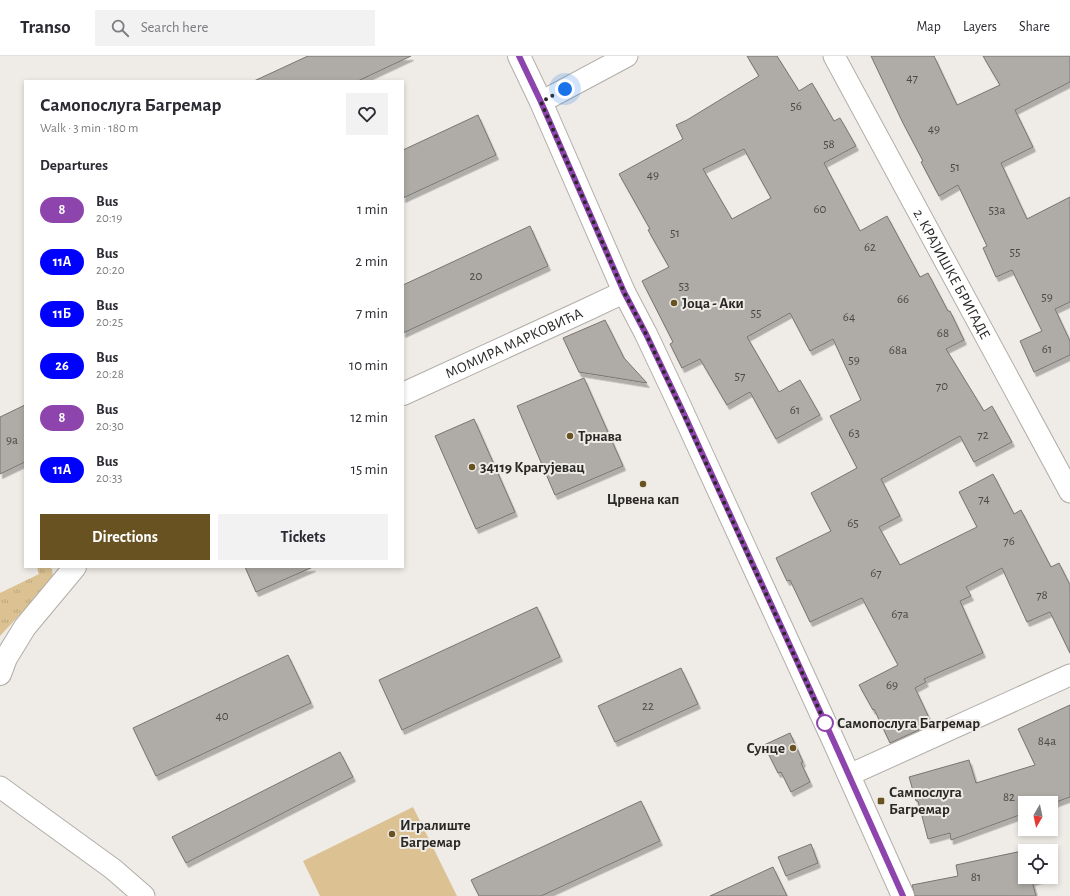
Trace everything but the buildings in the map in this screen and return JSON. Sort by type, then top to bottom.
[{"type":"street","points":[[519,56],[541,102],[624,292],[682,409],[903,896]]},
{"type":"street","points":[[541,102],[627,56]]},
{"type":"street","name":"2. КРАЈИШКЕ БРИГАДЕ","points":[[834,56],[1070,492]]},
{"type":"street","name":"МОМИРА МАРКОВИЋА","points":[[404,394],[624,292]]},
{"type":"street","points":[[0,674],[6,658],[25,626],[74,568]]},
{"type":"street","points":[[849,775],[1070,675]]},
{"type":"street","points":[[0,787],[113,869],[144,896]]},
{"type":"green space","points":[[37,568],[50,568],[52,569],[53,579],[0,636],[0,593],[39,574]]},
{"type":"green space","name":"Игралиште Багремар","points":[[413,807],[457,896],[320,896],[303,861]]},
{"type":"bus line","name":"8","points":[[519,56],[541,102],[624,292],[646,334],[685,416],[903,896]]},
{"type":"place","name":"Јоца - Аки","points":[[674,303]]},
{"type":"place","name":"Трнава","points":[[570,436]]},
{"type":"place","name":"34119 Крагујевац","points":[[472,467]]},
{"type":"place","name":"Црвена кап","points":[[643,484]]},
{"type":"place","name":"Самопослуга Багремар","points":[[825,723]]},
{"type":"place","name":"Сунце","points":[[793,748]]},
{"type":"place","name":"Сампослуга Багремар","points":[[881,801]]},
{"type":"place","name":"Игралиште Багремар","points":[[392,834]]},
{"type":"route","points":[[565,89],[541,102],[624,292],[646,334],[678,402],[827,727],[825,723]]}]
